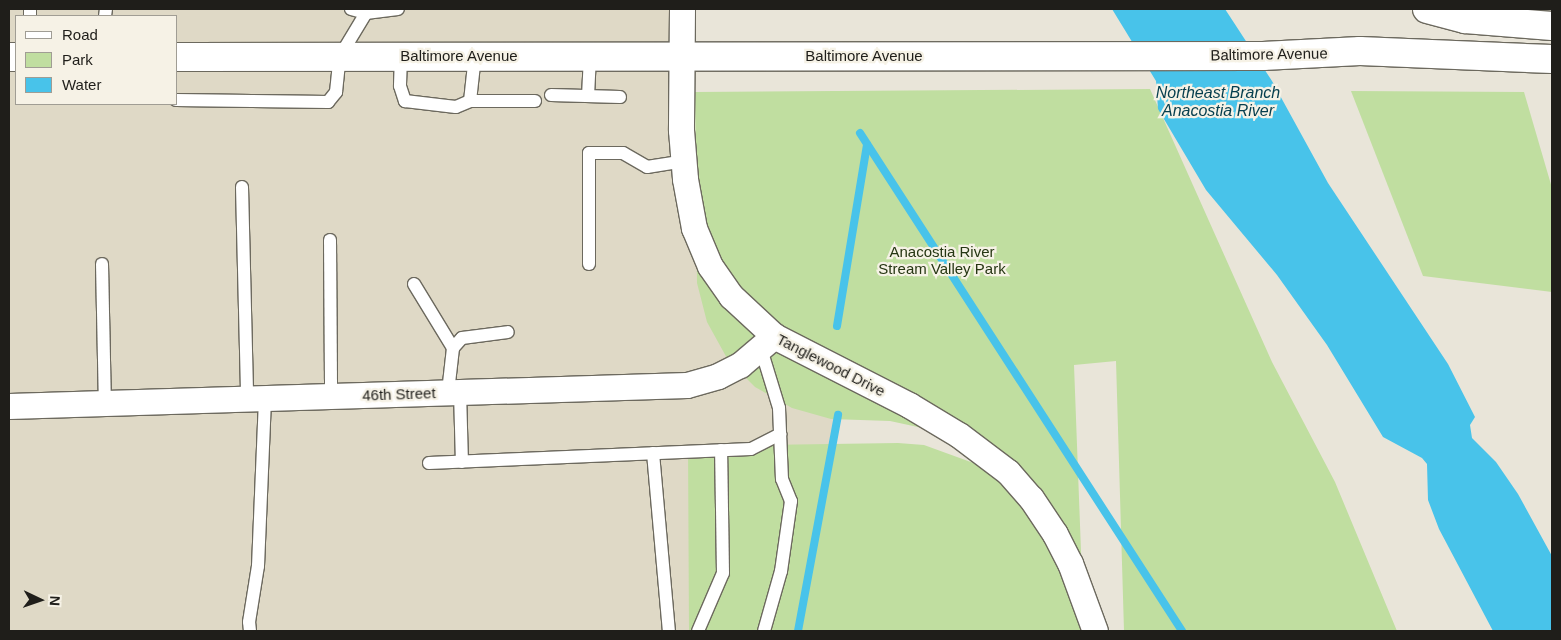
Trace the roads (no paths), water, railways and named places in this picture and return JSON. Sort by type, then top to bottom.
[{"type":"main road","points":[[1427,9],[1465,19],[1552,25]]},
{"type":"main road","points":[[1509,9],[1516,14],[1552,25]]},
{"type":"main road","points":[[1417,52],[1439,46],[1465,19]]},
{"type":"main road","points":[[1465,19],[1476,34],[1497,47],[1548,58]]},
{"type":"main road","name":"Baltimore Avenue","points":[[178,57],[1263,56],[1360,51],[1548,58]]},
{"type":"street","name":"Tanglewood Drive","points":[[682,9],[683,161],[694,228],[710,266],[768,343],[909,405],[959,435],[1008,472],[1031,498],[1055,534],[1070,563],[1095,631]]},
{"type":"street","name":"46th Street","points":[[9,406],[687,385],[718,376],[768,343]]},
{"type":"lane","points":[[351,9],[366,13],[398,9]]},
{"type":"lane","points":[[178,100],[328,102],[336,92],[340,56],[366,13]]},
{"type":"lane","points":[[401,56],[400,86],[405,102],[456,107],[470,101],[535,101]]},
{"type":"lane","points":[[470,101],[475,56]]},
{"type":"lane","points":[[588,96],[590,56]]},
{"type":"lane","points":[[551,95],[620,97]]},
{"type":"lane","points":[[589,264],[589,154],[623,153],[647,167],[683,161]]},
{"type":"lane","points":[[242,187],[256,398],[258,566],[249,622],[250,631]]},
{"type":"lane","points":[[330,240],[332,396]]},
{"type":"lane","points":[[102,264],[105,402]]},
{"type":"lane","points":[[414,284],[453,348],[454,392],[462,462]]},
{"type":"lane","points":[[453,348],[462,338],[508,332]]},
{"type":"lane","points":[[764,631],[781,571],[791,501],[782,479],[779,408],[768,343]]},
{"type":"lane","points":[[429,463],[751,448],[780,434]]},
{"type":"lane","points":[[698,631],[723,573],[721,450]]},
{"type":"lane","points":[[653,453],[669,631]]},
{"type":"water","name":"Northeast Branch Anacostia River","points":[[1112,9],[1225,9],[1272,81],[1328,183],[1448,364],[1475,417],[1470,425],[1472,438],[1496,462],[1518,494],[1552,556],[1552,631],[1493,631],[1439,529],[1428,500],[1427,464],[1422,458],[1383,437],[1327,345],[1277,275],[1206,190],[1158,109],[1156,81]]},
{"type":"waterway","points":[[860,133],[1182,631]]},
{"type":"waterway","points":[[837,326],[867,144]]},
{"type":"waterway","points":[[798,631],[838,415]]},
{"type":"park label","name":"Anacostia River Stream Valley Park","points":[[942,260]]}]
